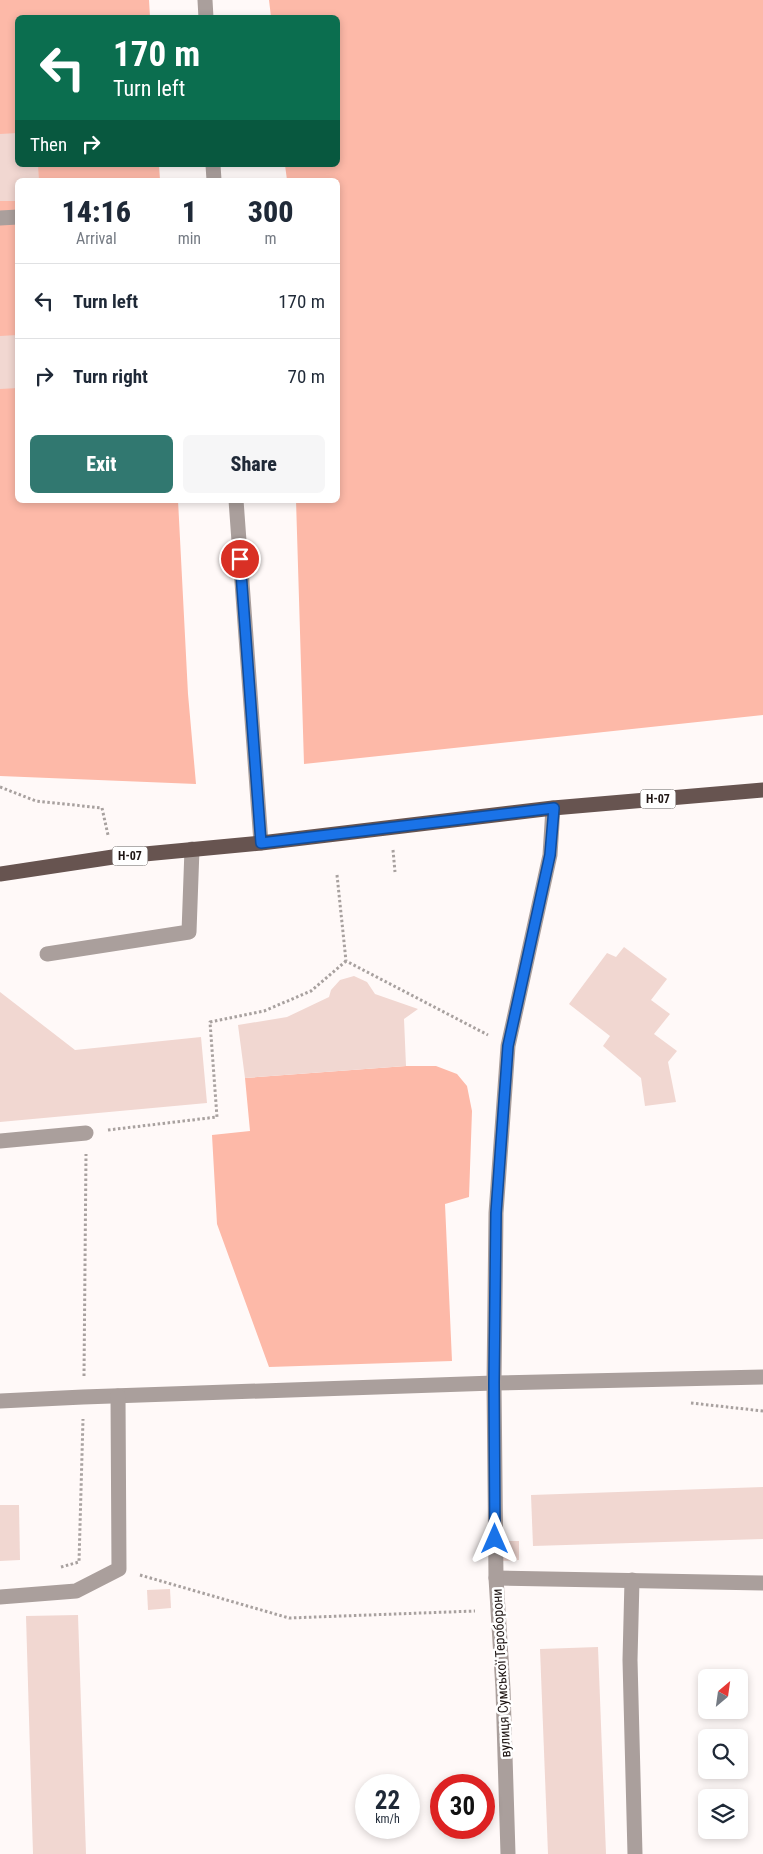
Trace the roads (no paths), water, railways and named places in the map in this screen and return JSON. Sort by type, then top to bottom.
[{"type":"main road","name":"Н-07","points":[[0,874],[113,857],[261,843],[554,808],[763,790]]},
{"type":"street","points":[[206,0],[206,15]]},
{"type":"street","points":[[0,218],[15,217]]},
{"type":"street","points":[[236,503],[261,843]]},
{"type":"street","name":"вулиця Сумської Тероборони","points":[[508,1854],[503,1688],[496,1578],[494,1383],[496,1213],[508,1046],[550,855],[554,808]]},
{"type":"street","points":[[47,954],[189,932],[192,850]]},
{"type":"street","points":[[0,1141],[86,1133]]},
{"type":"street","points":[[0,1401],[494,1383],[763,1377]]},
{"type":"street","points":[[0,1597],[76,1591],[120,1569],[118,1396]]},
{"type":"street","points":[[496,1578],[763,1583]]},
{"type":"street","points":[[632,1580],[630,1660],[635,1854]]}]
